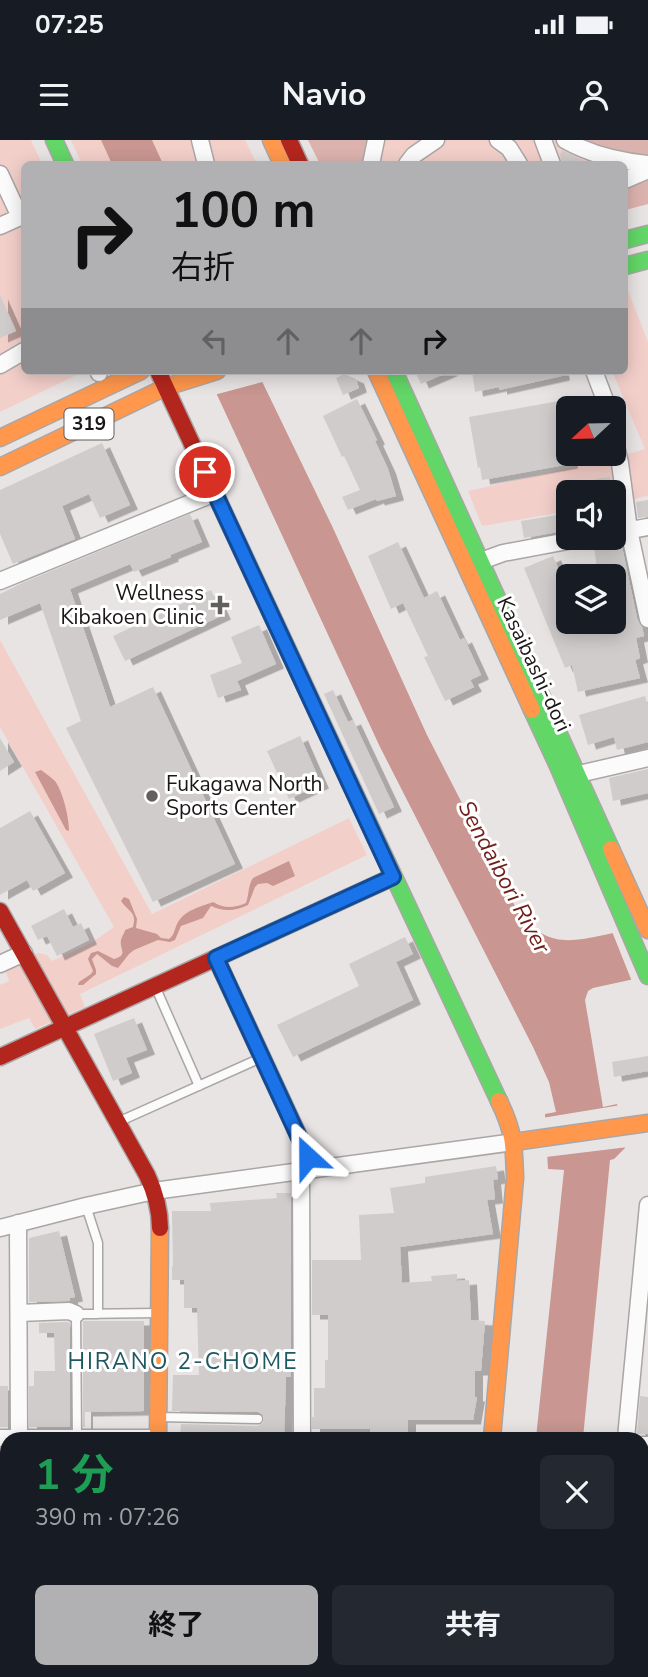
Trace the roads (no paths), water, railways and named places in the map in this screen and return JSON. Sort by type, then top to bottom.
[{"type":"street","points":[[54,140],[64,161]]},
{"type":"street","points":[[200,140],[205,161]]},
{"type":"street","points":[[271,140],[281,161]]},
{"type":"street","points":[[289,140],[299,161]]},
{"type":"street","points":[[372,161],[376,140]]},
{"type":"street","points":[[409,161],[436,140]]},
{"type":"street","points":[[498,140],[509,148],[517,161]]},
{"type":"street","points":[[543,140],[551,161]]},
{"type":"street","points":[[565,140],[594,154],[624,161]]},
{"type":"street","points":[[628,162],[648,164]]},
{"type":"street","points":[[628,179],[648,170]]},
{"type":"street","points":[[0,174],[21,214]]},
{"type":"street","points":[[0,226],[21,216]]},
{"type":"street","points":[[628,239],[648,234]]},
{"type":"street","points":[[628,265],[648,260]]},
{"type":"street","points":[[0,365],[21,353]]},
{"type":"street","name":"319","points":[[0,438],[133,375]]},
{"type":"street","points":[[163,375],[172,384],[215,493],[510,1124],[514,1142],[515,1178],[493,1432]]},
{"type":"street","name":"319","points":[[0,467],[172,384],[203,375]]},
{"type":"street","name":"Kasaibashi-dori","points":[[378,375],[552,754],[648,976]]},
{"type":"street","name":"Kasaibashi-dori","points":[[396,375],[579,774],[640,892],[641,914],[648,930]]},
{"type":"street","points":[[596,375],[603,396]]},
{"type":"street","points":[[0,581],[215,493]]},
{"type":"street","points":[[626,530],[648,527]]},
{"type":"street","points":[[481,561],[503,553],[556,543]]},
{"type":"street","points":[[626,547],[648,619]]},
{"type":"street","points":[[579,774],[648,758]]},
{"type":"street","points":[[0,1057],[393,877]]},
{"type":"street","points":[[0,911],[154,1191],[160,1216],[158,1432]]},
{"type":"street","points":[[0,964],[24,953]]},
{"type":"street","points":[[216,958],[307,1156],[302,1432]]},
{"type":"street","points":[[0,1228],[154,1191],[648,1123]]},
{"type":"street","points":[[627,1432],[648,1205]]},
{"type":"street","points":[[18,1223],[19,1432]]},
{"type":"street","points":[[19,1313],[69,1311],[76,1314]]},
{"type":"lane","points":[[155,985],[199,1086]]},
{"type":"lane","points":[[118,1122],[263,1058]]},
{"type":"lane","points":[[86,1206],[98,1243],[98,1314]]},
{"type":"lane","points":[[77,1432],[76,1314],[158,1313]]},
{"type":"lane","points":[[159,1418],[258,1419]]},
{"type":"place","name":"Wellness Kibakoen Clinic","points":[[220,605]]},
{"type":"place","name":"Fukagawa North Sports Center","points":[[152,796]]},
{"type":"district","name":"HIRANO 2-CHOME","points":[[183,1361]]},
{"type":"water label","name":"Sendaibori River","points":[[504,877]]}]
